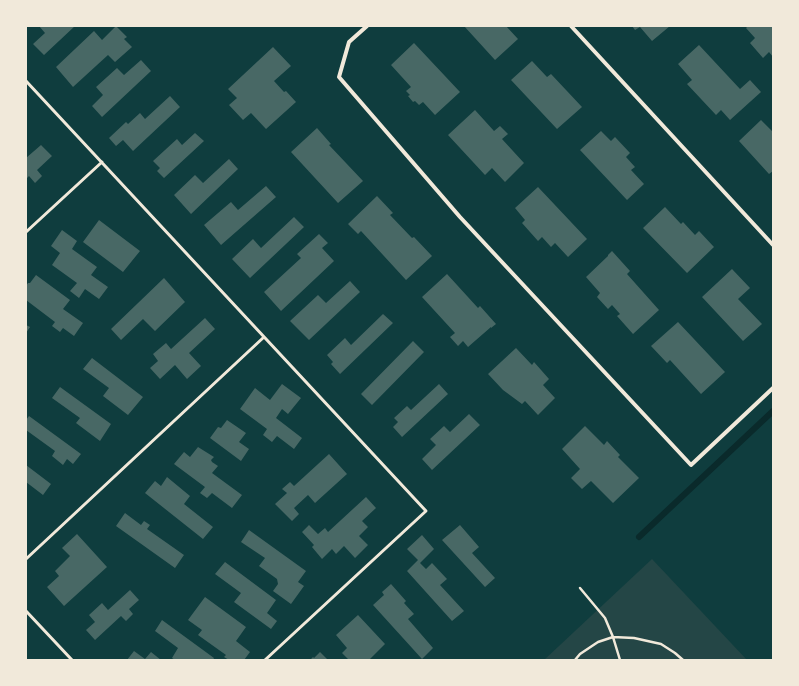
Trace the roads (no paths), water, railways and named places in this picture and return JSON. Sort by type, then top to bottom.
[{"type":"street","points":[[367,26],[349,42],[339,77],[460,217],[691,465],[773,388]]},
{"type":"street","points":[[571,26],[773,245]]},
{"type":"lane","points":[[26,80],[426,511],[265,660]]},
{"type":"lane","points":[[26,232],[102,162]]},
{"type":"lane","points":[[26,559],[264,337]]},
{"type":"lane","points":[[26,611],[72,660]]},
{"type":"waterway","points":[[639,537],[773,411]]}]
